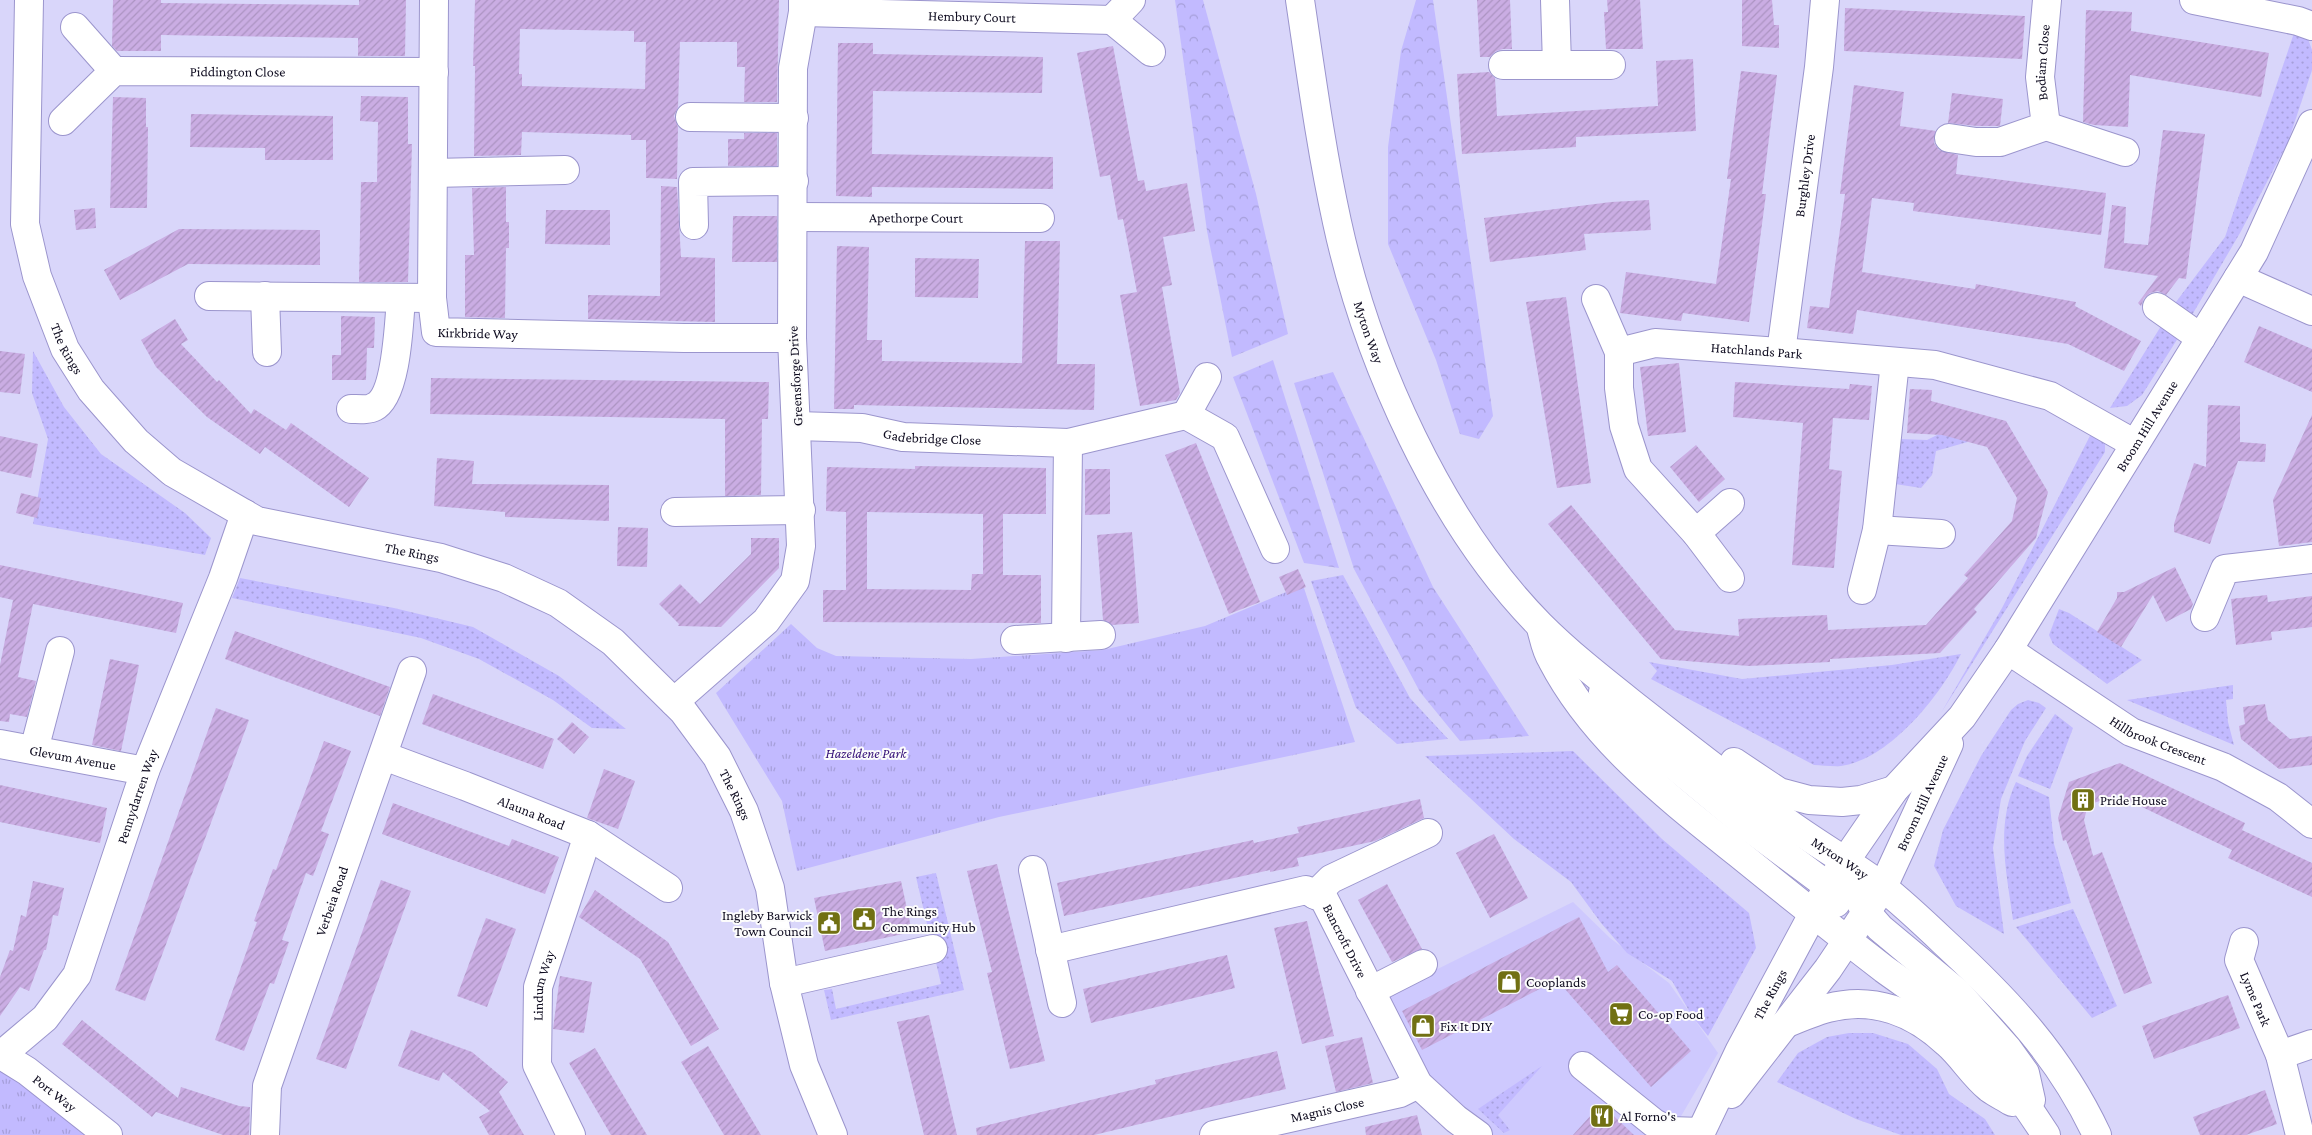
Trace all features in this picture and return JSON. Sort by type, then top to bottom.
[{"type":"street","name":"The Rings","points":[[28,0],[25,224],[37,276],[65,349],[91,390],[136,441],[172,472],[257,521],[441,558],[504,578],[558,603],[613,642],[683,711],[716,757],[744,811],[770,888],[784,983],[804,1065],[833,1135]]},
{"type":"street","name":"Kirkbride Way","points":[[434,0],[432,298],[436,332],[684,338],[792,338]]},
{"type":"street","points":[[1131,0],[1112,20],[1151,52]]},
{"type":"street","name":"Myton Way","points":[[1300,0],[1320,134],[1337,224],[1358,296],[1382,368],[1415,445],[1456,515],[1490,566],[1539,625],[1584,665],[1739,787],[1844,861],[1845,900]]},
{"type":"street","points":[[1555,0],[1557,65]]},
{"type":"street","name":"Burghley Drive","points":[[1781,352],[1819,67],[1825,0]]},
{"type":"street","name":"Bodiam Close","points":[[2046,126],[2040,77],[2047,0]]},
{"type":"street","points":[[2194,0],[2298,21],[2312,26]]},
{"type":"street","name":"Hembury Court","points":[[803,6],[1112,20]]},
{"type":"street","name":"Greensforge Drive","points":[[674,702],[766,621],[795,582],[801,546],[792,338],[794,217],[793,68],[803,6]]},
{"type":"street","points":[[63,121],[114,71],[75,27]]},
{"type":"street","points":[[1503,65],[1611,65]]},
{"type":"street","name":"Piddington Close","points":[[114,71],[434,72]]},
{"type":"street","points":[[690,117],[794,118]]},
{"type":"street","name":"Broom Hill Avenue","points":[[1844,861],[1894,790],[1962,717],[2008,650],[2254,252],[2312,124]]},
{"type":"street","points":[[1949,138],[1976,142],[2000,142],[2046,126],[2125,152]]},
{"type":"street","points":[[433,173],[566,170]]},
{"type":"street","points":[[694,225],[693,182],[794,180]]},
{"type":"street","name":"Apethorpe Court","points":[[794,217],[1040,218]]},
{"type":"street","points":[[2238,278],[2312,311]]},
{"type":"street","points":[[209,296],[432,298]]},
{"type":"street","points":[[265,296],[266,352]]},
{"type":"street","points":[[352,409],[373,408],[380,403],[392,374],[402,298]]},
{"type":"street","points":[[1596,299],[1619,352],[1619,388],[1624,426],[1638,469],[1696,534],[1730,578]]},
{"type":"street","points":[[2157,307],[2201,338]]},
{"type":"street","name":"Hatchlands Park","points":[[1619,352],[1655,344],[1935,365],[2050,396],[2136,444]]},
{"type":"street","points":[[1862,590],[1877,530],[1896,362]]},
{"type":"street","points":[[1207,376],[1186,415],[1225,437],[1275,549]]},
{"type":"street","name":"Gadebridge Close","points":[[797,426],[862,428],[903,437],[1068,443],[1186,415]]},
{"type":"street","points":[[1066,638],[1068,443]]},
{"type":"street","points":[[1696,534],[1730,503]]},
{"type":"street","points":[[674,512],[800,510]]},
{"type":"street","name":"Pennydarren Way","points":[[0,1055],[45,1018],[77,975],[145,771],[220,585],[245,514]]},
{"type":"street","points":[[1877,530],[1941,534]]},
{"type":"street","points":[[2205,617],[2225,569],[2312,559]]},
{"type":"street","name":"Myton Way","points":[[1539,625],[1551,659],[1574,698],[1639,770],[1690,814],[1786,891],[1845,900],[1996,990],[2024,1022],[2061,1070],[2097,1135]]},
{"type":"street","points":[[1015,640],[1101,635]]},
{"type":"street","name":"Hillbrook Crescent","points":[[2008,650],[2132,732],[2223,767],[2278,797],[2312,824]]},
{"type":"street","points":[[34,750],[60,651]]},
{"type":"street","points":[[1584,665],[1629,728],[1746,825],[1845,900],[1958,993],[2007,1048],[2025,1073],[2041,1126]]},
{"type":"street","name":"Verbeia Road","points":[[265,1135],[267,1086],[384,756],[412,671]]},
{"type":"street","name":"Broom Hill Avenue","points":[[1845,900],[1904,838],[1962,717]]},
{"type":"street","points":[[1659,725],[1701,740],[1779,792],[1809,800],[1842,802],[1861,800],[1894,790]]},
{"type":"street","name":"Glevum Avenue","points":[[0,744],[145,771]]},
{"type":"street","name":"Alauna Road","points":[[384,756],[588,835],[668,888]]},
{"type":"street","points":[[1316,895],[1331,879],[1428,833]]},
{"type":"street","name":"Lindum Way","points":[[572,1135],[537,1065],[538,987],[588,835]]},
{"type":"street","points":[[1033,870],[1062,1003]]},
{"type":"street","name":"Bancroft Drive","points":[[1050,950],[1306,890],[1324,899],[1418,1084],[1456,1119],[1478,1135]]},
{"type":"street","name":"The Rings","points":[[1700,1134],[1740,1050],[1786,962],[1845,900]]},
{"type":"street","points":[[1845,900],[1847,940],[1950,1018],[1990,1059],[2041,1126]]},
{"type":"street","name":"The Rings","points":[[1700,1134],[1783,1024],[1828,969],[1847,940]]},
{"type":"street","name":"Lyme Park","points":[[2244,942],[2239,960],[2280,1054],[2300,1135]]},
{"type":"street","points":[[784,983],[933,949]]},
{"type":"street","points":[[1370,991],[1423,964]]},
{"type":"street","points":[[1783,1024],[1826,1008],[1844,1004],[1866,1004],[1893,1009],[1913,1017],[1947,1042],[1989,1087],[2041,1126]]},
{"type":"street","points":[[2280,1054],[2312,1044]]},
{"type":"street","name":"Port Way","points":[[0,1055],[26,1072],[108,1135]]},
{"type":"street","points":[[1583,1066],[1654,1123],[1670,1131],[1700,1134]]},
{"type":"street","name":"Magnis Close","points":[[1228,1133],[1400,1093],[1418,1084]]},
{"type":"shaded area","points":[[1573,902],[1610,938],[1669,983],[1718,1053],[1670,1135],[1489,1135],[1421,1075],[1385,995]]},
{"type":"green space","points":[[1175,0],[1203,0],[1256,194],[1288,334],[1232,357],[1207,231]]},
{"type":"green space","points":[[1416,0],[1433,0],[1493,416],[1479,439],[1460,434],[1436,360],[1388,244],[1388,147],[1401,51]]},
{"type":"green space","points":[[2294,33],[2308,39],[2312,50],[2312,70],[2288,142],[2240,233],[2185,327],[2142,395],[2127,406],[2110,408],[2176,302],[2225,237]]},
{"type":"green space","points":[[33,351],[64,407],[101,454],[185,513],[211,538],[205,555],[33,524],[48,439],[32,393]]},
{"type":"green space","points":[[1273,360],[1339,568],[1304,563],[1233,377]]},
{"type":"green space","points":[[1333,372],[1433,587],[1529,736],[1460,741],[1420,692],[1354,569],[1294,383]]},
{"type":"green space","points":[[2094,428],[2105,441],[2105,452],[1941,713],[2002,608]]},
{"type":"green space","points":[[1939,434],[1971,441],[1936,451],[1932,475],[1921,488],[1895,484],[1900,439],[1927,440]]},
{"type":"green space","points":[[1343,575],[1410,698],[1448,739],[1397,744],[1356,708],[1311,581]]},
{"type":"green space","points":[[240,578],[394,608],[473,627],[559,676],[626,729],[592,728],[553,700],[479,659],[421,638],[232,598]]},
{"type":"green space","name":"Hazeldene Park","points":[[1303,585],[1355,742],[999,817],[797,871],[782,801],[716,693],[791,624],[817,648],[836,656],[971,659],[1103,650],[1205,626]]},
{"type":"green space","points":[[2059,609],[2069,613],[2142,660],[2107,684],[2053,644],[2049,635]]},
{"type":"green space","points":[[1961,654],[1952,671],[1927,706],[1895,739],[1859,761],[1841,766],[1814,765],[1651,679],[1657,671],[1649,662],[1742,679],[1892,665]]},
{"type":"green space","points":[[2233,685],[2233,699],[2226,700],[2228,722],[2234,745],[2127,700]]},
{"type":"green space","points":[[2028,700],[2039,703],[2046,708],[2025,741],[2001,799],[1993,848],[2004,934],[1956,906],[1934,866],[1943,830],[1981,756],[2011,710],[2018,704]]},
{"type":"green space","points":[[2055,714],[2073,728],[2050,789],[2018,776],[2027,756]]},
{"type":"green space","points":[[1573,751],[1662,839],[1749,913],[1756,948],[1708,1036],[1692,1016],[1672,981],[1627,953],[1601,923],[1571,882],[1514,839],[1425,756]]},
{"type":"green space","points":[[2016,782],[2049,797],[2054,844],[2071,903],[2013,920],[2004,851],[2004,833],[2010,799]]},
{"type":"green space","points":[[936,873],[964,990],[831,1020],[824,990],[832,989],[836,1009],[941,984],[916,877]]},
{"type":"green space","points":[[2073,909],[2117,1006],[2092,1018],[2016,927]]},
{"type":"green space","points":[[1849,1033],[1873,1033],[1908,1044],[1937,1069],[1949,1094],[1985,1119],[1995,1135],[1901,1135],[1856,1119],[1777,1082],[1798,1053],[1827,1037]]},
{"type":"green space","points":[[0,1044],[105,1135],[0,1135]]},
{"type":"green space","points":[[1542,1066],[1498,1115],[1510,1130],[1504,1133],[1478,1109]]},
{"type":"building","points":[[113,0],[161,0],[161,3],[359,5],[359,0],[406,0],[405,56],[358,56],[358,38],[161,35],[161,51],[117,51],[112,46]]},
{"type":"building","points":[[475,0],[779,0],[777,102],[744,102],[745,67],[737,67],[737,42],[680,42],[678,107],[674,116],[678,127],[677,179],[646,178],[646,140],[631,140],[631,135],[522,132],[521,155],[474,156],[475,66],[473,66]],"holes":[[[520,29],[634,31],[634,42],[646,42],[645,89],[522,86],[522,74],[519,74]]]},
{"type":"building","points":[[1477,0],[1510,0],[1512,49],[1496,51],[1490,57],[1480,57]]},
{"type":"building","points":[[1607,0],[1640,0],[1643,49],[1606,49],[1604,12],[1608,12]]},
{"type":"building","points":[[1742,0],[1772,0],[1774,25],[1779,25],[1779,48],[1742,46]]},
{"type":"building","points":[[1845,8],[2025,16],[2022,59],[1844,51]]},
{"type":"building","points":[[2086,10],[2132,12],[2131,31],[2269,53],[2261,97],[2130,75],[2128,127],[2094,125],[2083,122]]},
{"type":"building","points":[[838,43],[873,43],[873,54],[1043,57],[1042,93],[873,91],[872,154],[1053,157],[1053,189],[872,187],[872,197],[836,196]]},
{"type":"building","points":[[1113,46],[1138,181],[1144,180],[1146,191],[1187,183],[1195,231],[1163,237],[1172,285],[1162,287],[1180,393],[1176,400],[1140,406],[1120,295],[1137,292],[1123,219],[1118,220],[1110,175],[1100,177],[1077,53]]},
{"type":"building","points":[[1693,59],[1696,131],[1576,137],[1576,147],[1462,154],[1457,74],[1489,72],[1495,78],[1497,116],[1658,106],[1656,61]]},
{"type":"building","points":[[1741,71],[1777,75],[1762,194],[1766,194],[1749,322],[1683,313],[1681,321],[1620,313],[1626,272],[1716,284],[1731,179],[1727,179]]},
{"type":"building","points":[[1854,85],[1904,92],[1900,126],[1936,131],[1934,143],[1939,150],[1958,155],[1956,174],[2106,193],[2101,235],[1913,211],[1914,203],[1872,198],[1862,272],[1975,289],[1976,284],[2076,302],[2075,306],[2141,341],[2124,371],[2068,344],[1857,310],[1853,334],[1807,328],[1810,306],[1829,308],[1845,194],[1840,194]]},
{"type":"building","points":[[1952,93],[2003,99],[2000,126],[1948,123]]},
{"type":"building","points":[[361,96],[408,97],[408,144],[412,144],[408,282],[359,282],[361,182],[377,182],[378,122],[360,121]]},
{"type":"building","points":[[113,97],[146,98],[146,127],[148,127],[147,208],[110,208]]},
{"type":"building","points":[[191,114],[333,116],[333,160],[265,160],[265,148],[190,147]]},
{"type":"building","points":[[2163,130],[2205,134],[2186,279],[2179,278],[2166,295],[2158,291],[2150,293],[2144,298],[2141,306],[2138,303],[2158,276],[2104,268],[2112,205],[2126,207],[2124,243],[2148,245]]},
{"type":"building","points":[[744,133],[777,133],[777,166],[728,166],[728,139],[744,139]]},
{"type":"building","points":[[661,186],[677,187],[681,257],[715,258],[715,322],[588,319],[588,295],[660,296]]},
{"type":"building","points":[[506,187],[506,222],[509,222],[509,248],[506,248],[505,318],[465,317],[465,255],[474,255],[472,188]]},
{"type":"building","points":[[1649,200],[1651,230],[1584,234],[1586,250],[1490,262],[1484,218],[1611,202]]},
{"type":"building","points":[[95,208],[96,228],[76,230],[74,210]]},
{"type":"building","points":[[546,210],[610,210],[610,245],[545,244]]},
{"type":"building","points":[[733,216],[777,216],[777,262],[732,262]]},
{"type":"building","points":[[179,229],[320,230],[320,265],[188,264],[120,300],[104,270]]},
{"type":"building","points":[[1025,241],[1060,241],[1057,364],[1095,364],[1094,410],[854,405],[854,409],[834,409],[837,246],[869,247],[867,340],[882,340],[882,361],[1022,363]]},
{"type":"building","points":[[915,258],[979,259],[978,298],[915,297]]},
{"type":"building","points":[[1566,297],[1591,483],[1557,488],[1526,302]]},
{"type":"building","points":[[341,316],[375,317],[374,348],[367,348],[366,380],[332,380],[332,355],[341,355]]},
{"type":"building","points":[[175,319],[188,340],[181,344],[251,414],[254,409],[286,430],[291,423],[369,478],[349,507],[265,447],[260,454],[207,417],[156,367],[141,340]]},
{"type":"building","points":[[2259,326],[2312,349],[2312,392],[2244,362]]},
{"type":"building","points":[[0,351],[25,354],[20,394],[0,392]]},
{"type":"building","points":[[1679,363],[1686,432],[1648,436],[1640,367]]},
{"type":"building","points":[[431,378],[769,382],[768,419],[762,419],[761,495],[725,496],[725,419],[430,414]]},
{"type":"building","points":[[1735,382],[1849,389],[1850,384],[1872,386],[1869,420],[1833,418],[1829,469],[1842,471],[1834,568],[1792,565],[1803,423],[1733,417]]},
{"type":"building","points":[[1910,389],[1932,390],[1931,401],[2006,421],[2048,492],[2036,538],[1974,609],[1977,612],[1940,653],[1830,659],[1830,662],[1749,666],[1661,659],[1548,524],[1571,505],[1675,630],[1739,636],[1738,619],[1827,615],[1828,630],[1926,625],[1968,578],[1964,575],[2012,521],[2017,498],[1987,447],[1942,435],[1907,433]]},
{"type":"building","points":[[2208,405],[2240,406],[2240,442],[2266,444],[2265,462],[2238,461],[2210,544],[2174,532],[2174,524],[2194,463],[2206,467]]},
{"type":"building","points":[[2312,415],[2312,542],[2279,546],[2273,500]]},
{"type":"building","points":[[0,436],[38,444],[31,478],[0,471]]},
{"type":"building","points":[[1196,443],[1260,602],[1229,614],[1165,455]]},
{"type":"building","points":[[1696,445],[1725,479],[1699,502],[1670,467]]},
{"type":"building","points":[[437,458],[474,461],[472,484],[609,485],[609,521],[505,517],[505,512],[434,506]]},
{"type":"building","points":[[915,466],[1046,468],[1046,514],[1003,514],[1003,575],[1041,575],[1041,623],[823,622],[823,590],[846,590],[846,512],[826,511],[827,467],[915,469]],"holes":[[[867,512],[983,514],[983,574],[972,574],[971,590],[867,589]]]},
{"type":"building","points":[[1085,469],[1110,469],[1110,514],[1085,515]]},
{"type":"building","points":[[21,493],[41,498],[37,518],[16,513]]},
{"type":"building","points":[[618,527],[648,528],[647,567],[617,566]]},
{"type":"building","points":[[1132,532],[1139,623],[1112,625],[1103,620],[1097,535]]},
{"type":"building","points":[[751,538],[779,538],[779,568],[721,627],[678,626],[679,624],[659,604],[680,584],[700,604],[751,554]]},
{"type":"building","points":[[0,565],[183,603],[176,633],[33,604],[18,677],[36,681],[27,717],[10,714],[9,722],[0,721],[0,665],[13,600],[0,597]]},
{"type":"building","points":[[2175,567],[2193,604],[2191,609],[2166,622],[2153,595],[2121,647],[2097,632],[2117,598],[2117,592],[2124,592]]},
{"type":"building","points":[[1298,569],[1306,587],[1287,595],[1279,577]]},
{"type":"building","points":[[2267,595],[2268,602],[2312,596],[2312,627],[2271,632],[2272,640],[2236,645],[2231,599]]},
{"type":"building","points":[[235,631],[390,687],[380,716],[225,659]]},
{"type":"building","points":[[110,659],[139,665],[121,751],[92,745]]},
{"type":"building","points":[[433,694],[554,739],[543,769],[422,724]]},
{"type":"building","points":[[2265,704],[2268,720],[2290,739],[2312,736],[2312,765],[2279,769],[2241,739],[2239,726],[2245,724],[2243,707]]},
{"type":"building","points":[[216,708],[249,720],[145,1001],[115,990]]},
{"type":"building","points":[[572,722],[589,737],[574,754],[557,739]]},
{"type":"building","points":[[324,741],[351,751],[321,831],[329,834],[313,876],[306,873],[282,940],[289,942],[274,984],[270,983],[244,1051],[215,1040],[257,922],[254,921],[273,869],[276,870]]},
{"type":"building","points":[[2120,763],[2245,823],[2242,830],[2312,863],[2312,897],[2228,858],[2232,850],[2117,795],[2088,805],[2084,820],[2093,856],[2102,852],[2152,983],[2124,994],[2066,840],[2063,841],[2058,818],[2069,782]]},
{"type":"building","points":[[604,769],[635,781],[618,829],[587,818]]},
{"type":"building","points":[[0,785],[107,808],[100,843],[0,822]]},
{"type":"building","points":[[1420,799],[1424,818],[1375,841],[1297,858],[1299,866],[1270,872],[1270,870],[1064,916],[1057,883],[1253,840],[1254,843],[1299,833],[1297,827]]},
{"type":"building","points":[[393,803],[509,846],[512,839],[559,857],[545,894],[382,834]]},
{"type":"building","points":[[1494,834],[1528,898],[1490,918],[1456,853]]},
{"type":"building","points":[[997,864],[1045,1061],[1010,1069],[987,973],[992,972],[967,871]]},
{"type":"building","points":[[381,880],[411,891],[346,1069],[316,1059]]},
{"type":"building","points":[[33,881],[64,888],[58,916],[53,915],[46,950],[44,950],[29,991],[20,987],[0,1016],[0,977],[10,950],[13,951],[21,915],[26,917]]},
{"type":"building","name":"The Rings Community Hub","points":[[901,881],[912,932],[825,951],[814,898]]},
{"type":"building","points":[[1387,884],[1422,949],[1392,962],[1358,900]]},
{"type":"building","points":[[595,890],[668,942],[719,1029],[691,1046],[640,959],[579,917]]},
{"type":"building","points":[[1579,917],[1608,972],[1617,965],[1691,1051],[1651,1087],[1557,980],[1422,1050],[1402,1011]]},
{"type":"building","points":[[486,918],[516,929],[487,1007],[457,996]]},
{"type":"building","points":[[1307,921],[1334,1036],[1302,1044],[1274,928]]},
{"type":"building","points":[[1227,955],[1235,988],[1091,1023],[1083,989]]},
{"type":"building","points":[[560,976],[592,982],[584,1033],[553,1029]]},
{"type":"building","points":[[2228,995],[2240,1028],[2154,1059],[2142,1026]]},
{"type":"building","points":[[929,1015],[957,1135],[924,1135],[897,1022]]},
{"type":"building","points":[[82,1020],[178,1098],[181,1087],[239,1106],[250,1107],[249,1135],[223,1135],[156,1112],[152,1117],[62,1044]]},
{"type":"building","points":[[411,1030],[472,1052],[508,1082],[499,1092],[524,1135],[489,1135],[479,1117],[490,1111],[443,1072],[439,1081],[398,1066]]},
{"type":"building","points":[[1362,1037],[1373,1083],[1336,1092],[1325,1046]]},
{"type":"building","points":[[708,1046],[761,1135],[724,1135],[681,1062]]},
{"type":"building","points":[[595,1048],[647,1135],[611,1135],[569,1063]]},
{"type":"building","points":[[1277,1051],[1286,1089],[1094,1135],[977,1135],[976,1128],[1156,1084],[1155,1080]]},
{"type":"building","points":[[2265,1090],[2277,1124],[2246,1135],[2200,1135],[2193,1117]]},
{"type":"building","name":"Al Forno's","points":[[1601,1104],[1634,1135],[1573,1135]]},
{"type":"building","points":[[1417,1115],[1422,1135],[1366,1135],[1365,1127]]},
{"type":"place","name":"Pride House","points":[[2083,800]]},
{"type":"place","name":"The Rings Community Hub","points":[[864,919]]},
{"type":"place","name":"Ingleby Barwick Town Council","points":[[829,923]]},
{"type":"place","name":"Cooplands","points":[[1509,982]]},
{"type":"place","name":"Co-op Food","points":[[1621,1014]]},
{"type":"place","name":"Fix It DIY","points":[[1423,1026]]},
{"type":"place","name":"Al Forno's","points":[[1602,1116]]}]
